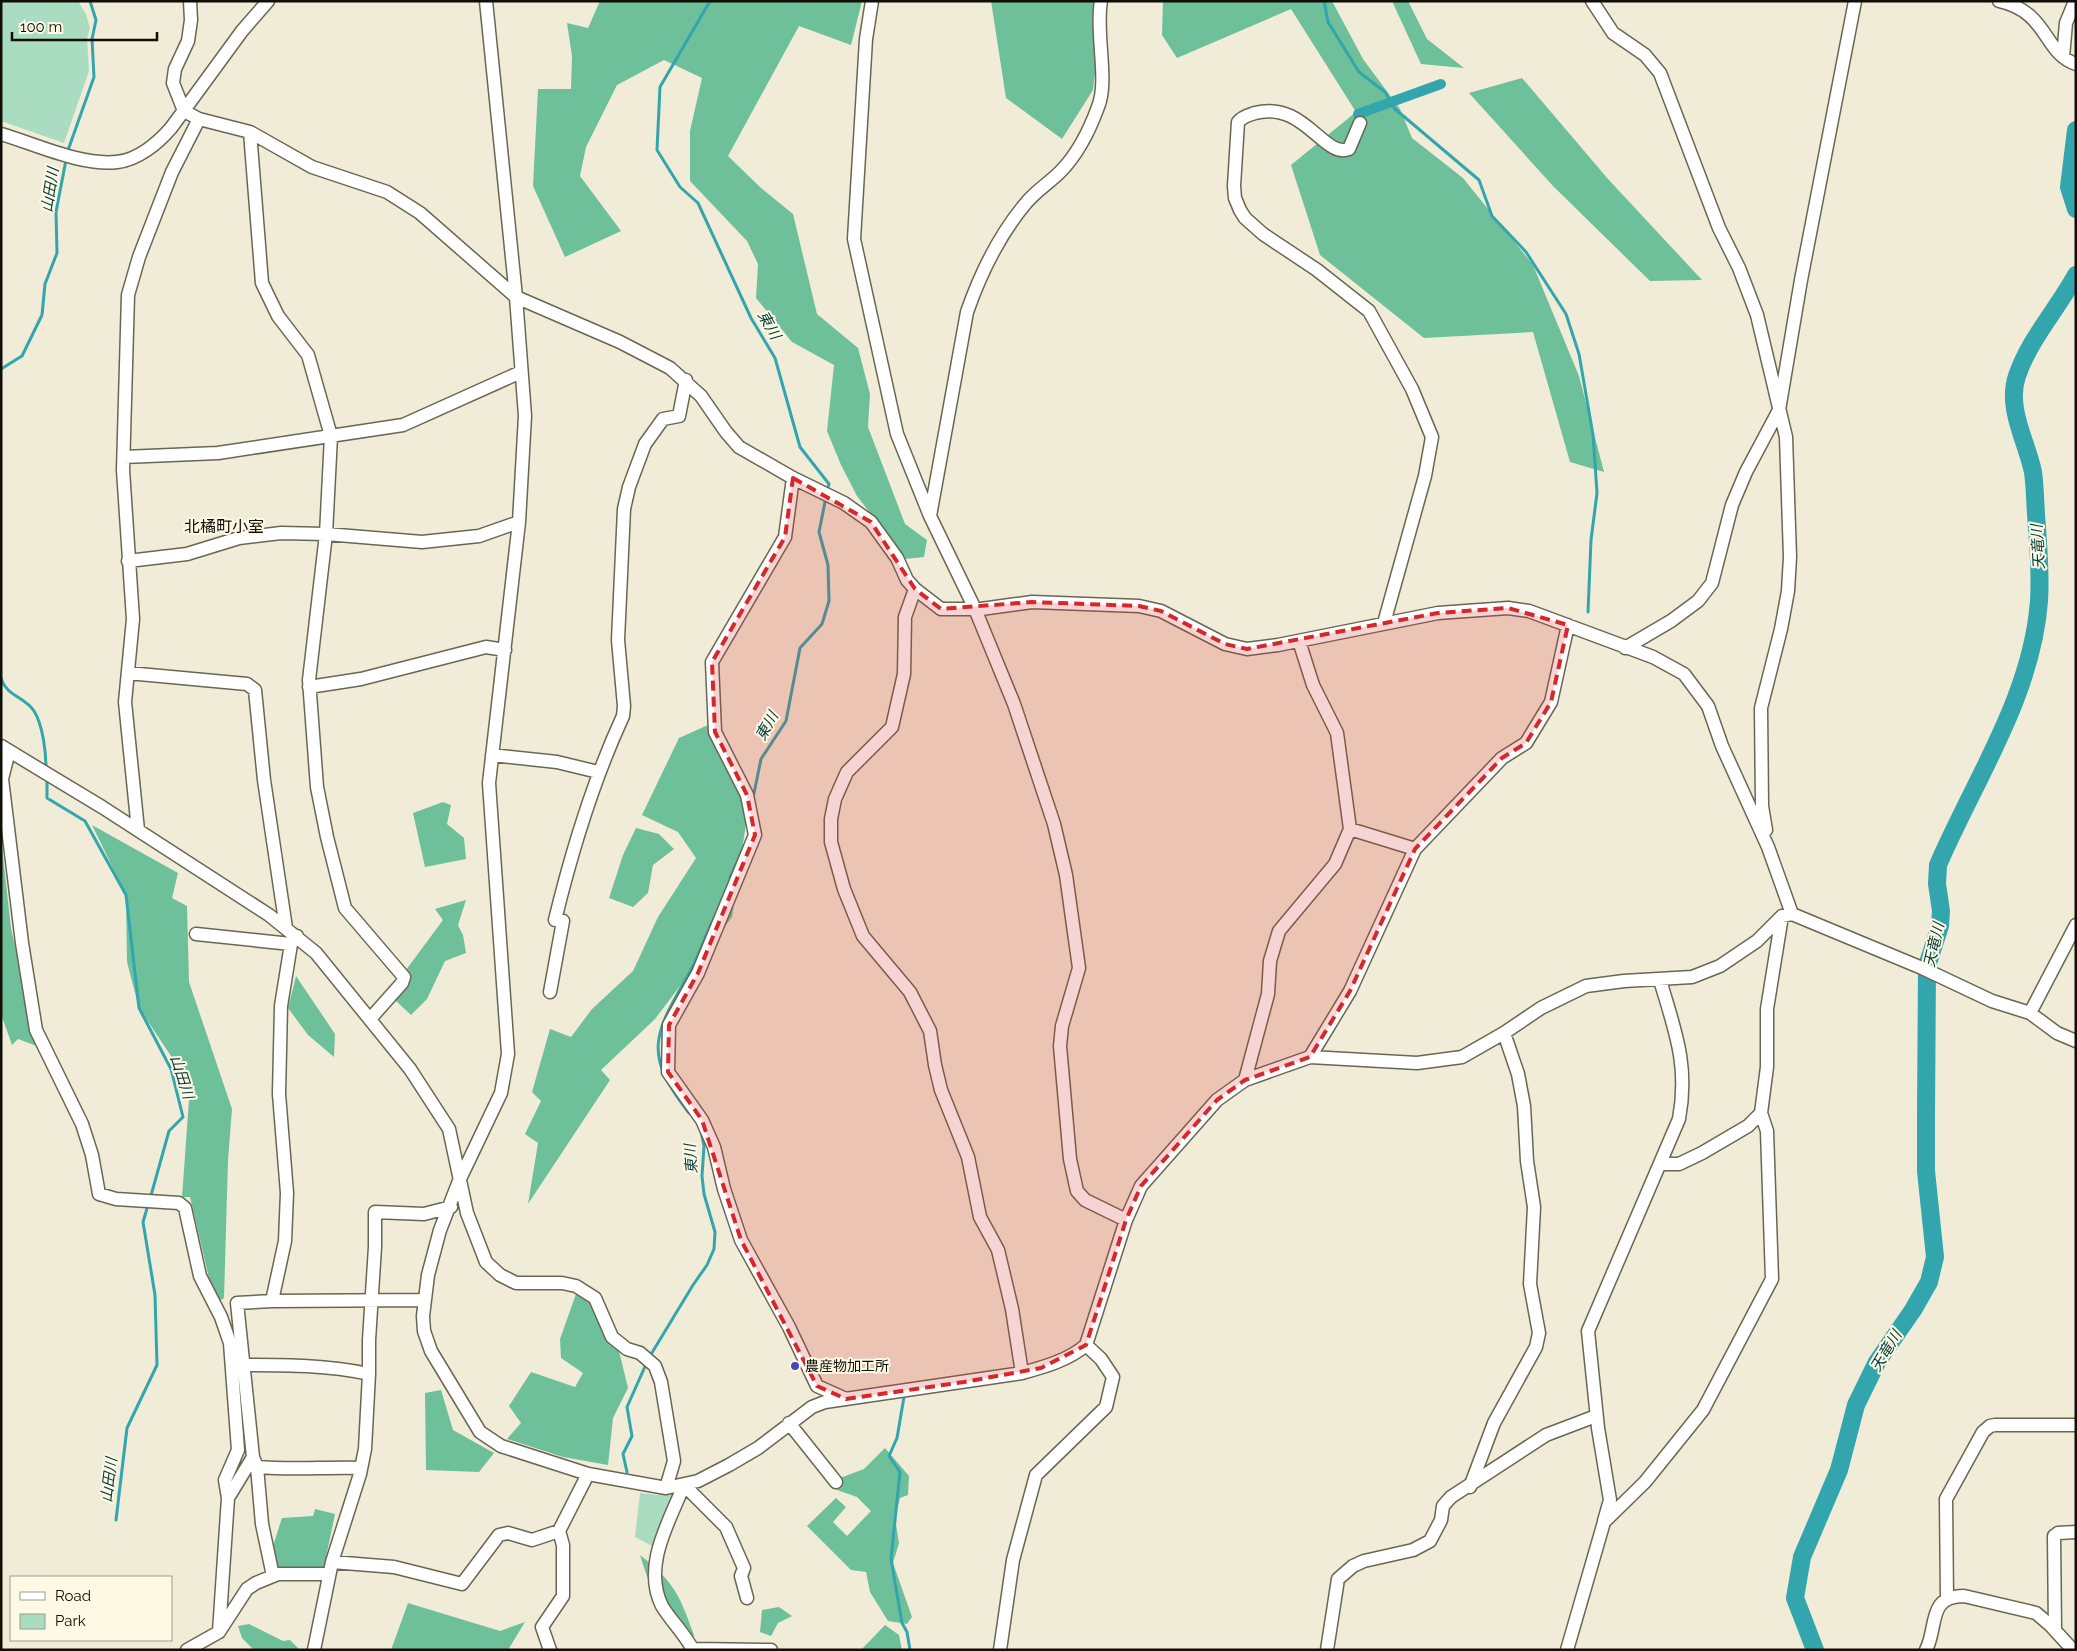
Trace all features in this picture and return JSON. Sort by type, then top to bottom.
[{"type":"street","points":[[190,1],[191,20],[188,41],[175,69],[173,83],[184,111],[199,119],[250,132],[312,167],[387,192],[420,213],[516,297],[620,342],[670,368],[686,380],[701,396],[739,446],[793,478],[844,503],[871,522],[897,558],[907,580],[915,589],[941,609],[975,609],[1032,602],[1139,606],[1161,611],[1225,644],[1247,649],[1298,641],[1438,613],[1508,608],[1529,611],[1653,657],[1684,674],[1708,706],[1722,746],[1768,848]]},
{"type":"street","points":[[1,134],[80,159],[118,162],[138,155],[160,140],[184,111],[242,31],[268,1]]},
{"type":"street","points":[[486,1],[516,297],[524,426],[519,522],[489,783],[508,1054],[501,1093],[459,1181],[440,1230],[428,1275],[424,1331],[431,1351],[480,1432],[501,1446],[588,1474],[666,1488],[698,1481],[758,1448],[812,1407],[846,1399],[1022,1373],[1066,1358],[1078,1352],[1086,1345],[1126,1220],[1141,1186],[1217,1100],[1245,1080],[1310,1057],[1416,1063],[1462,1057],[1504,1033],[1541,1008],[1586,986],[1624,981],[1692,977],[1720,966],[1757,941],[1787,915]]},
{"type":"street","points":[[872,1],[866,39],[854,239],[897,434],[930,516],[975,609],[1014,704],[1054,824],[1066,875],[1079,968],[1062,1026],[1060,1046],[1070,1159],[1077,1191],[1085,1200],[1126,1220]]},
{"type":"street","points":[[930,516],[967,312],[978,280],[997,243],[1027,202],[1062,171],[1077,149],[1100,105],[1102,75],[1098,15],[1101,1]]},
{"type":"street","points":[[1592,1],[1613,33],[1645,55],[1660,73],[1720,228],[1739,268],[1757,315],[1786,437],[1790,557],[1788,591],[1781,629],[1761,708],[1762,806],[1768,848],[1787,915],[1767,1009],[1767,1067],[1761,1113],[1767,1131],[1772,1279],[1702,1410],[1645,1482],[1604,1522]]},
{"type":"street","points":[[1625,648],[1671,621],[1698,602],[1712,583],[1732,505],[1746,472],[1779,410],[1801,280],[1856,1]]},
{"type":"street","points":[[1999,1],[2016,6],[2031,15],[2063,57],[2075,64]]},
{"type":"street","points":[[2063,57],[2066,23],[2075,1]]},
{"type":"street","points":[[1360,123],[1353,145],[1349,150],[1340,151],[1324,142],[1304,122],[1282,112],[1258,112],[1241,118],[1238,122],[1234,186],[1235,198],[1245,218],[1262,234],[1317,270],[1369,311],[1412,389],[1432,437],[1425,476],[1384,623]]},
{"type":"street","points":[[138,830],[125,702],[133,619],[128,562],[124,457],[126,344],[131,279],[172,172],[199,119]]},
{"type":"street","points":[[250,132],[262,283],[278,316],[308,355],[331,436],[326,534],[309,686],[317,787],[327,837],[345,908],[404,977],[402,983],[370,1019]]},
{"type":"street","points":[[124,457],[218,453],[403,425],[521,372]]},
{"type":"street","points":[[550,992],[563,921],[555,920],[598,772],[623,716],[624,706],[618,640],[624,509],[629,487],[645,444],[658,423],[663,419],[679,416],[686,380]]},
{"type":"street","points":[[793,478],[785,537],[712,662],[715,732],[747,795],[755,835],[698,973],[669,1025],[668,1072],[702,1120],[714,1147],[724,1190],[742,1240],[789,1327],[816,1386],[846,1399]]},
{"type":"street","points":[[128,562],[187,554],[239,538],[281,533],[326,534],[422,542],[479,536],[519,522]]},
{"type":"street","points":[[915,589],[906,617],[904,674],[892,727],[847,772],[835,799],[831,819],[831,842],[844,889],[863,936],[910,992],[930,1031],[941,1090],[968,1157],[980,1218],[998,1250],[1012,1309],[1022,1373]]},
{"type":"street","points":[[1310,1057],[1350,991],[1414,849],[1502,758],[1526,743],[1551,702],[1568,625]]},
{"type":"street","points":[[1245,1080],[1268,994],[1270,961],[1279,931],[1335,864],[1350,830],[1337,732],[1312,685],[1298,641]]},
{"type":"street","points":[[309,686],[361,679],[486,647],[505,650]]},
{"type":"street","points":[[128,673],[247,684],[255,690],[264,780],[291,936],[281,1006],[279,1094],[287,1192],[285,1241],[272,1301]]},
{"type":"street","points":[[219,1632],[228,1498],[225,1480],[238,1450],[230,1343],[221,1317],[200,1276],[185,1208],[178,1204],[116,1199],[99,1194],[92,1155],[82,1124],[36,1030],[21,934],[2,779],[5,748],[138,830],[316,953],[424,1088],[449,1129],[467,1214],[486,1262],[500,1275],[516,1283],[550,1282],[576,1286],[596,1298],[612,1337],[627,1349],[640,1353],[656,1366],[661,1382],[674,1461],[666,1488]]},
{"type":"street","points":[[492,754],[557,762],[598,772]]},
{"type":"street","points":[[1350,830],[1414,849]]},
{"type":"street","points":[[1787,915],[1922,968],[1992,1001],[2030,1013],[2057,1033],[2076,1041]]},
{"type":"street","points":[[2030,1013],[2076,926]]},
{"type":"street","points":[[196,934],[291,936]]},
{"type":"street","points":[[1567,1650],[1610,1500],[1596,1416],[1588,1331],[1679,1119],[1684,1095],[1682,1060],[1660,980]]},
{"type":"street","points":[[1470,1487],[1494,1423],[1536,1347],[1539,1333],[1530,1284],[1534,1207],[1527,1161],[1524,1106],[1518,1074],[1504,1033]]},
{"type":"street","points":[[1660,1164],[1679,1164],[1702,1153],[1748,1126],[1761,1113]]},
{"type":"street","points":[[314,1650],[330,1568],[361,1468],[365,1449],[375,1212],[424,1214],[450,1207]]},
{"type":"street","points":[[272,1576],[262,1524],[237,1303],[372,1298],[425,1300]]},
{"type":"street","points":[[1000,1650],[1013,1560],[1036,1475],[1106,1408],[1111,1393],[1113,1377],[1101,1359],[1086,1345]]},
{"type":"street","points":[[244,1365],[302,1365],[344,1368],[369,1374]]},
{"type":"street","points":[[1327,1650],[1338,1580],[1353,1566],[1364,1560],[1413,1550],[1430,1541],[1441,1520],[1443,1506],[1451,1497],[1470,1487],[1546,1435],[1596,1416]]},
{"type":"street","points":[[789,1423],[836,1482]]},
{"type":"street","points":[[1947,1599],[1946,1499],[1983,1432],[1990,1426],[1995,1425],[2076,1425]]},
{"type":"street","points":[[228,1498],[255,1462]]},
{"type":"street","points":[[255,1462],[289,1470],[321,1467],[361,1468]]},
{"type":"street","points":[[187,1650],[219,1632],[247,1589],[278,1574],[330,1568],[394,1567],[462,1584],[499,1535],[508,1533],[532,1540],[559,1530],[588,1474]]},
{"type":"street","points":[[684,1485],[726,1527],[744,1568],[741,1576],[747,1598]]},
{"type":"street","points":[[684,1485],[660,1545],[654,1572],[655,1586],[663,1606],[693,1649],[771,1650]]},
{"type":"street","points":[[550,1650],[542,1627],[563,1596],[563,1545],[559,1530]]},
{"type":"street","points":[[2055,1630],[2054,1536],[2058,1533],[2076,1532]]},
{"type":"street","points":[[1928,1649],[1934,1616],[1947,1599],[1954,1596],[1974,1597],[2036,1613],[2073,1650]]},
{"type":"highlighted area","points":[[793,478],[871,522],[915,589],[941,609],[1032,602],[1139,606],[1161,611],[1225,644],[1247,649],[1438,613],[1508,608],[1568,625],[1551,702],[1526,743],[1502,758],[1415,849],[1350,991],[1310,1057],[1245,1080],[1217,1100],[1141,1186],[1126,1220],[1086,1345],[1041,1368],[964,1382],[846,1399],[817,1386],[741,1240],[702,1120],[668,1072],[669,1025],[698,973],[755,835],[747,795],[715,732],[712,662],[785,537]]},
{"type":"green space","points":[[1,1],[78,1],[86,14],[90,28],[87,38],[89,71],[64,143],[1,121]]},
{"type":"green space","points":[[600,1],[862,1],[851,45],[799,26],[728,156],[761,188],[793,214],[817,314],[858,348],[870,394],[868,427],[905,524],[927,540],[924,557],[905,559],[857,496],[841,465],[827,431],[834,365],[792,342],[756,298],[758,264],[747,241],[690,181],[690,131],[702,78],[664,60],[617,85],[586,147],[580,176],[621,231],[565,257],[533,186],[538,89],[571,89],[572,56],[567,23],[588,28]]},
{"type":"green space","points":[[991,1],[1103,1],[1093,90],[1062,139],[1006,98]]},
{"type":"green space","points":[[1163,1],[1332,1],[1363,59],[1400,109],[1412,138],[1463,178],[1533,265],[1579,376],[1604,472],[1570,462],[1533,332],[1424,338],[1320,255],[1291,165],[1356,112],[1291,9],[1177,58],[1162,35]]},
{"type":"green space","points":[[1392,1],[1408,1],[1427,39],[1464,68],[1421,64]]},
{"type":"green space","points":[[1522,78],[1608,179],[1702,280],[1650,281],[1553,186],[1469,93]]},
{"type":"green space","points":[[708,725],[744,776],[746,824],[732,917],[655,1019],[601,1070],[610,1080],[528,1204],[538,1143],[525,1134],[541,1101],[532,1092],[550,1029],[571,1037],[592,1009],[633,971],[658,917],[696,858],[678,832],[642,815],[679,738]]},
{"type":"green space","points":[[443,802],[451,805],[447,824],[464,838],[466,859],[425,867],[413,813]]},
{"type":"green space","points":[[92,825],[178,873],[172,898],[187,906],[189,982],[232,1109],[228,1160],[224,1298],[215,1304],[190,1197],[182,1197],[189,1100],[173,1059],[139,1008],[127,962],[126,895]]},
{"type":"green space","points":[[636,828],[659,834],[674,849],[653,865],[648,893],[633,907],[609,898],[623,855]]},
{"type":"green space","points":[[2,848],[11,928],[37,1046],[18,1039],[12,1045],[1,1014]]},
{"type":"green space","points":[[466,900],[458,925],[463,935],[466,953],[445,961],[427,999],[411,1015],[394,999],[406,970],[443,920],[435,909]]},
{"type":"green space","points":[[296,976],[335,1034],[334,1057],[308,1035],[288,1008]]},
{"type":"green space","points":[[576,1294],[592,1301],[607,1340],[619,1351],[628,1388],[613,1418],[608,1465],[563,1457],[507,1439],[521,1423],[509,1406],[531,1372],[575,1387],[583,1373],[561,1358],[560,1339]]},
{"type":"green space","points":[[441,1390],[453,1430],[494,1453],[479,1472],[426,1470],[425,1393]]},
{"type":"green space","points":[[885,1448],[909,1476],[908,1495],[900,1498],[895,1518],[899,1543],[893,1563],[912,1617],[907,1624],[888,1621],[870,1592],[866,1572],[851,1570],[807,1526],[836,1498],[846,1507],[833,1522],[847,1536],[871,1511],[857,1497],[837,1490],[840,1478],[864,1469]]},
{"type":"green space","points":[[640,1493],[658,1495],[676,1493],[656,1548],[635,1537]]},
{"type":"green space","points":[[315,1509],[335,1514],[324,1567],[278,1567],[272,1549],[282,1518],[313,1516]]},
{"type":"green space","points":[[640,1555],[669,1582],[680,1599],[694,1635],[688,1650],[685,1650],[659,1604],[648,1580]]},
{"type":"green space","points":[[408,1603],[500,1631],[525,1622],[508,1650],[391,1650]]},
{"type":"green space","points":[[779,1607],[792,1616],[778,1623],[771,1636],[760,1632],[762,1610]]},
{"type":"green space","points":[[249,1624],[283,1641],[290,1640],[300,1650],[254,1650],[242,1638],[238,1626]]},
{"type":"green space","points":[[885,1625],[899,1635],[902,1650],[861,1650]]},
{"type":"waterway","name":"山田川","points":[[67,153],[94,77],[92,39],[96,20],[90,1]]},
{"type":"waterway","name":"東川","points":[[710,1],[660,87],[657,150],[680,187],[698,203],[751,318],[775,358],[800,447],[829,484],[827,491]]},
{"type":"waterway","points":[[1324,1],[1328,22],[1359,72],[1385,92],[1395,109],[1479,180],[1492,216],[1526,252],[1566,314],[1579,354],[1593,435],[1597,493],[1591,540],[1588,612]]},
{"type":"waterway","points":[[1358,114],[1441,84]]},
{"type":"waterway","name":"天竜川","points":[[2076,130],[2069,187],[2076,209]]},
{"type":"waterway","name":"山田川","points":[[1,369],[22,356],[42,315],[45,284],[57,253],[56,212],[66,160]]},
{"type":"waterway","name":"天竜川","points":[[1815,1650],[1795,1598],[1802,1557],[1839,1470],[1856,1405],[1877,1362],[1913,1310],[1929,1282],[1935,1257],[1926,1171],[1927,966],[1940,926],[1941,911],[1937,884],[1938,865],[2014,704],[2034,636],[2040,579],[2034,482],[2033,472],[2016,413],[2014,388],[2022,363],[2036,337],[2076,275]]},
{"type":"waterway","name":"東川","points":[[753,798],[761,759],[786,721],[800,648],[822,624],[829,601],[828,565],[819,532],[826,497]]},
{"type":"waterway","name":"山田川","points":[[1,678],[7,689],[26,702],[37,717],[43,739],[46,769]]},
{"type":"waterway","name":"山田川","points":[[47,778],[47,798],[85,821],[126,895],[139,1008],[171,1069],[183,1117],[169,1131],[150,1199]]},
{"type":"waterway","name":"東川","points":[[730,878],[744,847]]},
{"type":"waterway","name":"東川","points":[[689,1113],[674,1092],[664,1073],[659,1057],[658,1042],[669,1010],[691,970],[716,914]]},
{"type":"waterway","name":"東川","points":[[650,1356],[707,1265],[714,1249],[715,1232],[704,1194],[702,1176],[704,1146],[701,1131]]},
{"type":"waterway","name":"山田川","points":[[116,1520],[127,1428],[157,1365],[155,1295],[143,1222],[148,1205]]},
{"type":"waterway","name":"東川","points":[[627,1472],[623,1454],[632,1436],[627,1407],[647,1362]]},
{"type":"waterway","points":[[904,1397],[897,1438],[889,1456],[900,1472],[891,1559],[902,1623],[907,1632],[910,1650]]},
{"type":"place","name":"農産物加工所","points":[[795,1366]]},
{"type":"district","name":"北橘町小室","points":[[224,526]]}]
